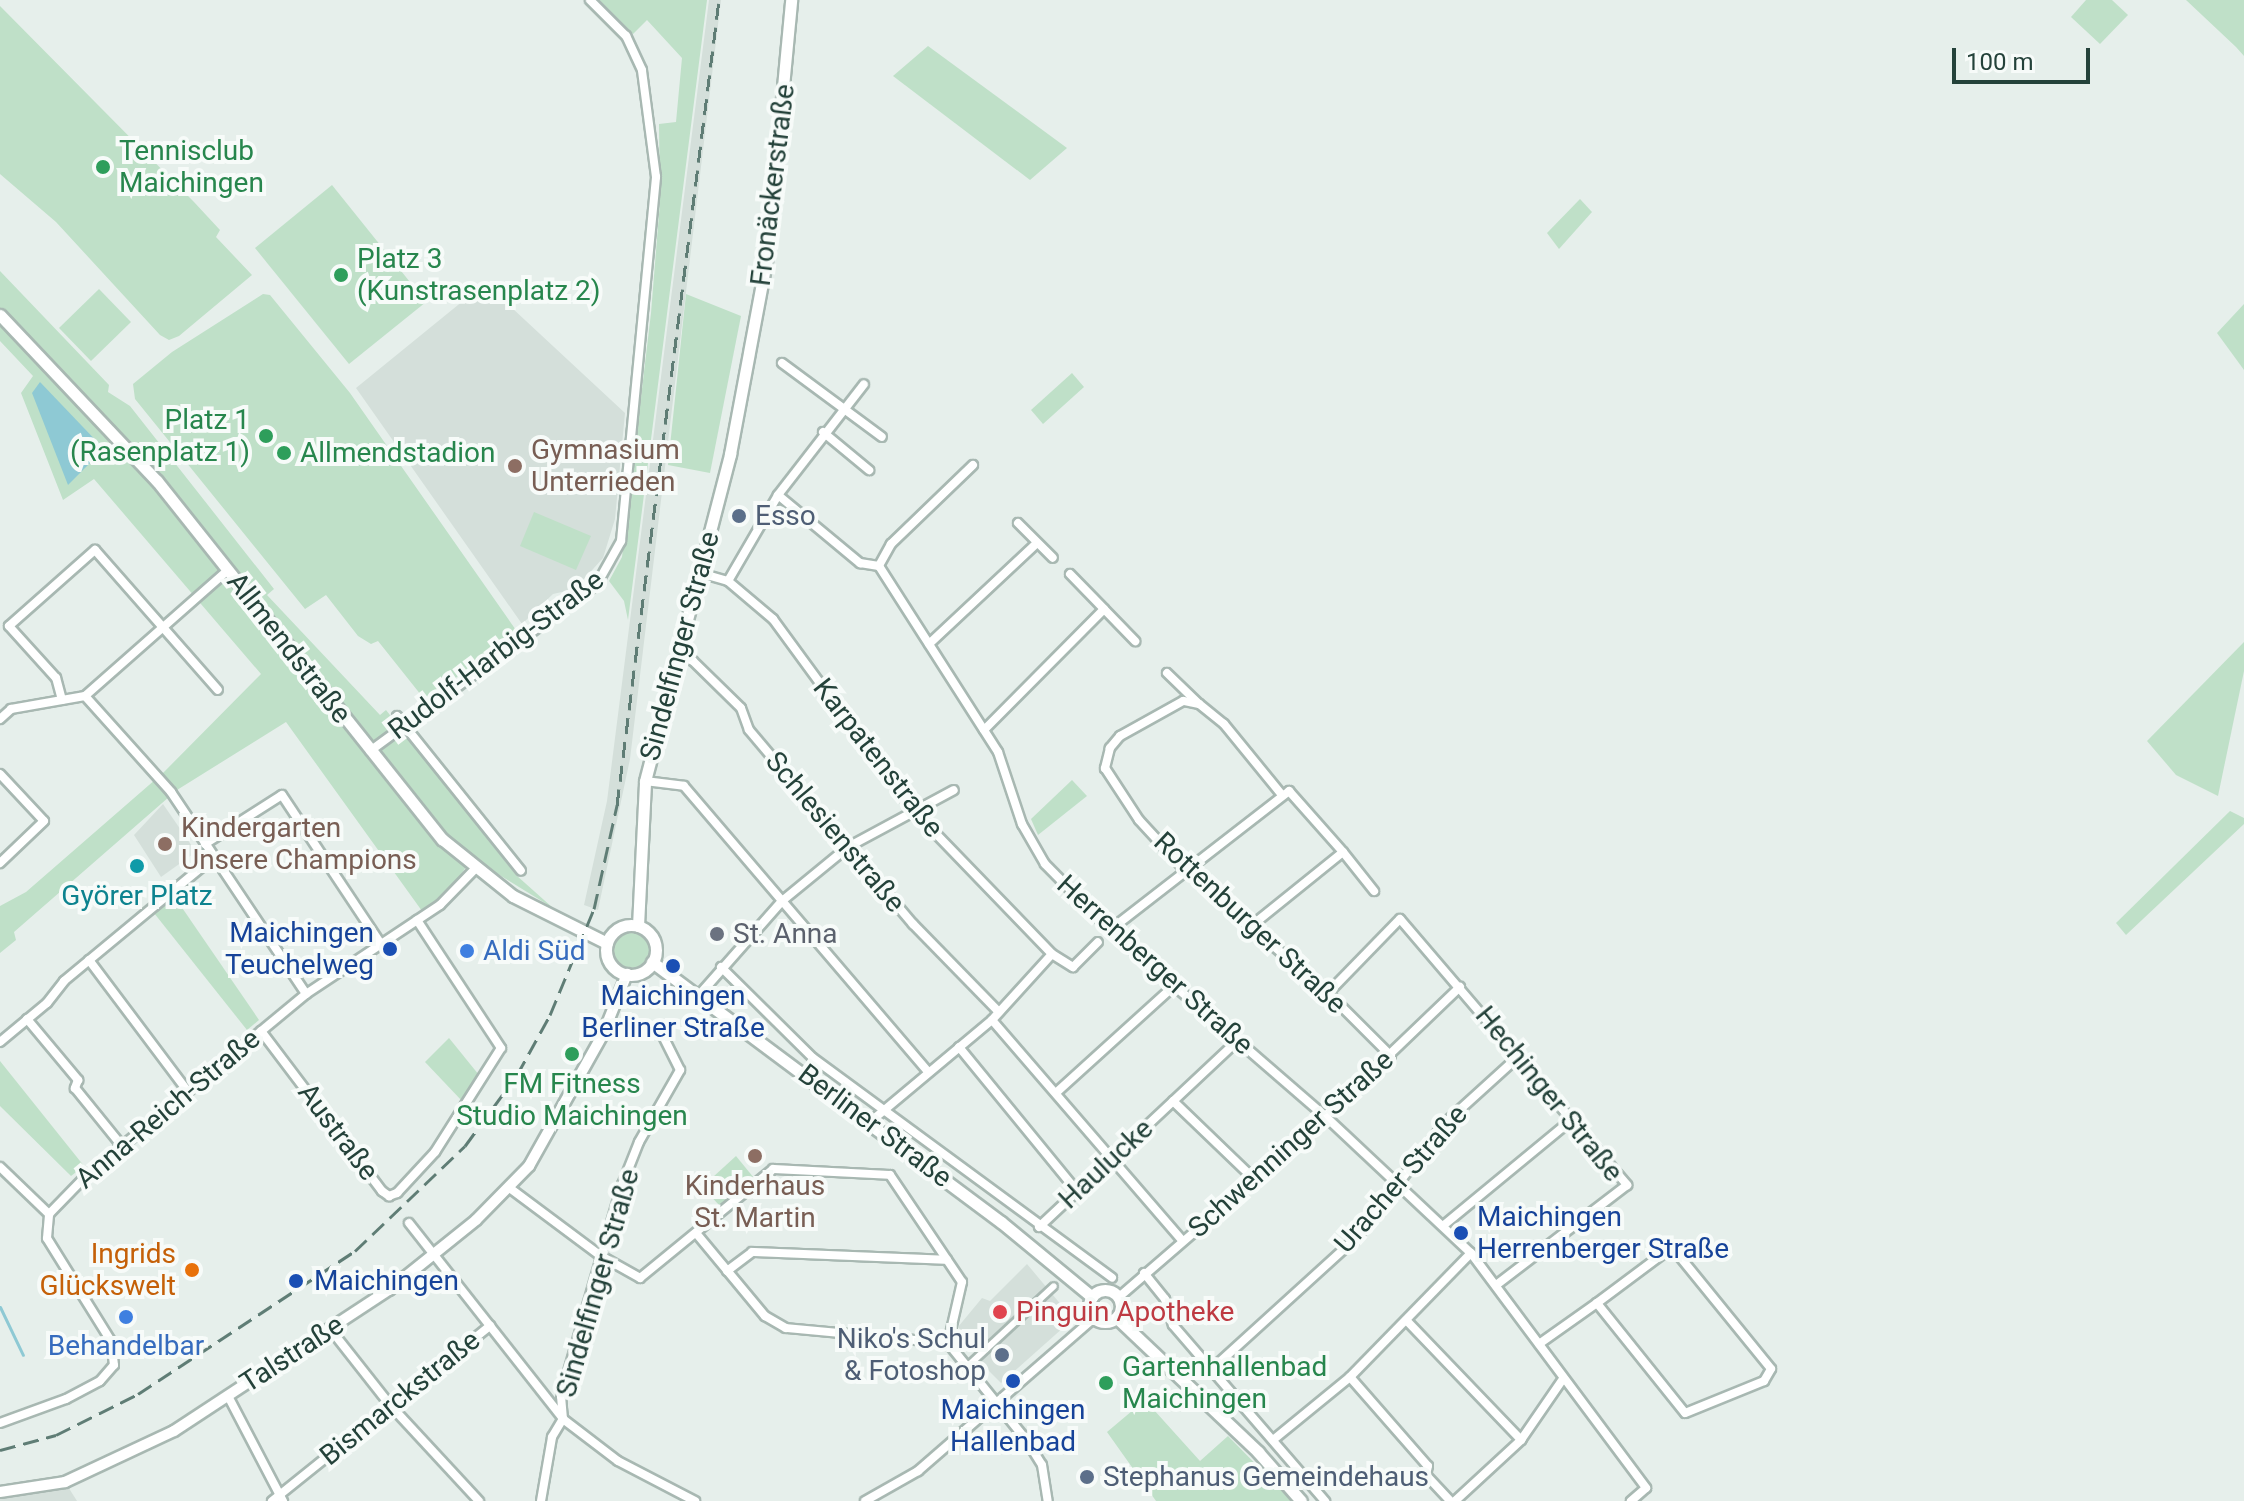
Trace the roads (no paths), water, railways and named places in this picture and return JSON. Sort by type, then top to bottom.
[{"type":"main road","name":"Fronäckerstraße","points":[[746,369],[776,185],[791,0]]},
{"type":"main road","name":"Allmendstraße","points":[[0,315],[149,471],[442,839],[475,869],[513,896],[607,943]]},
{"type":"main road","name":"Sindelfinger Straße","points":[[638,926],[645,781],[676,654],[700,573],[746,369]]},
{"type":"main road","points":[[638,926],[654,941],[652,962],[639,973],[627,974],[610,963],[607,943],[619,928],[638,926]]},
{"type":"main road","name":"Berliner Straße","points":[[652,962],[700,994],[870,1122],[1092,1297]]},
{"type":"main road","points":[[1105,1290],[1119,1297],[1122,1308],[1117,1318],[1103,1323],[1094,1318],[1092,1297],[1105,1290]]},
{"type":"main road","points":[[1117,1318],[1258,1452],[1301,1501]]},
{"type":"street","name":"Rudolf-Harbig-Straße","points":[[370,751],[597,584],[621,541],[656,177],[642,70],[626,36],[590,0]]},
{"type":"street","points":[[782,363],[882,437]]},
{"type":"street","points":[[728,581],[778,495],[823,432],[864,384]]},
{"type":"street","points":[[823,432],[869,470]]},
{"type":"street","points":[[778,495],[860,563],[879,566],[891,544],[973,465]]},
{"type":"street","points":[[1018,523],[1053,558]]},
{"type":"street","points":[[929,644],[1036,544]]},
{"type":"street","points":[[62,700],[56,678],[9,626],[95,550],[218,690]]},
{"type":"street","name":"Herrenberger Straße","points":[[879,566],[984,730],[1045,864],[1110,930],[1326,1117],[1471,1253],[1563,1379],[1574,1386],[1646,1488],[1631,1501]]},
{"type":"street","points":[[0,719],[11,709],[85,696],[228,570]]},
{"type":"street","name":"Karpatenstraße","points":[[700,573],[728,581],[751,597],[798,649],[913,810],[1052,954]]},
{"type":"street","points":[[1070,574],[1135,641]]},
{"type":"street","points":[[984,730],[1104,609]]},
{"type":"street","name":"Schlesienstraße","points":[[676,654],[693,661],[741,708],[749,730],[913,924],[999,1012]]},
{"type":"street","points":[[1167,673],[1224,724],[1343,852],[1374,891]]},
{"type":"street","points":[[85,696],[164,783],[306,994]]},
{"type":"street","name":"Rottenburger Straße","points":[[1199,704],[1183,701],[1120,736],[1110,748],[1105,768],[1139,820],[1184,869],[1328,993],[1391,1056]]},
{"type":"street","points":[[397,716],[521,871]]},
{"type":"street","points":[[0,774],[44,821],[0,863]]},
{"type":"street","points":[[645,781],[684,786],[927,1071]]},
{"type":"street","points":[[700,994],[782,901],[848,847],[954,790]]},
{"type":"street","points":[[1110,930],[1184,869],[1286,793]]},
{"type":"street","points":[[205,844],[282,795],[381,944]]},
{"type":"street","points":[[1250,927],[1343,852]]},
{"type":"street","points":[[0,1042],[89,960],[214,857]]},
{"type":"street","name":"Anna-Reich-Straße","points":[[49,1214],[122,1146],[306,994],[453,895],[475,869]]},
{"type":"street","name":"Hechinger Straße","points":[[1328,993],[1400,919],[1574,1118],[1627,1185],[1496,1285]]},
{"type":"street","name":"Austraße","points":[[261,1031],[389,1196],[435,1152],[501,1048],[417,920]]},
{"type":"street","points":[[870,1122],[927,1071],[992,1020],[1052,954],[1073,967],[1098,942]]},
{"type":"street","points":[[89,960],[188,1092]]},
{"type":"street","points":[[721,967],[813,1058],[1112,1278]]},
{"type":"street","name":"Talstraße","points":[[0,1492],[65,1482],[174,1431],[331,1330],[434,1255],[511,1189],[556,1120],[603,1034],[627,974]]},
{"type":"street","points":[[1058,1091],[1174,986]]},
{"type":"street","name":"Schwenninger Straße","points":[[1119,1297],[1326,1117],[1460,987]]},
{"type":"street","points":[[27,1019],[78,1080],[75,1088],[122,1146]]},
{"type":"street","points":[[992,1020],[1058,1091],[1182,1240]]},
{"type":"street","name":"Sindelfinger Straße","points":[[541,1501],[552,1437],[563,1419],[561,1396],[601,1256],[639,1142],[680,1070],[660,1030]]},
{"type":"street","name":"Haulucke","points":[[1039,1227],[1237,1041]]},
{"type":"street","points":[[959,1047],[1077,1191]]},
{"type":"street","name":"Uracher Straße","points":[[1212,1369],[1357,1237],[1444,1124],[1520,1055]]},
{"type":"street","name":"Haulucke","points":[[1173,1101],[1254,1179]]},
{"type":"street","points":[[1444,1225],[1574,1118]]},
{"type":"street","points":[[0,1167],[49,1214],[47,1238],[114,1350],[106,1377],[66,1399],[0,1423]]},
{"type":"street","points":[[511,1189],[601,1256],[640,1278],[773,1169],[890,1175],[962,1282],[948,1343]]},
{"type":"street","points":[[409,1223],[563,1419],[631,1469],[695,1501]]},
{"type":"street","points":[[696,1233],[765,1316],[795,1331],[948,1343],[998,1401],[1042,1465],[1048,1501]]},
{"type":"street","points":[[1539,1344],[1672,1247],[1766,1361],[1770,1377],[1685,1413],[1597,1303]]},
{"type":"street","points":[[727,1271],[752,1252],[947,1260]]},
{"type":"street","points":[[1273,1440],[1350,1377],[1471,1253]]},
{"type":"street","points":[[1144,1273],[1165,1299],[1173,1325],[1325,1501]]},
{"type":"street","points":[[968,1366],[1054,1286]]},
{"type":"street","points":[[865,1501],[918,1471],[1094,1318]]},
{"type":"street","points":[[1407,1321],[1521,1440]]},
{"type":"street","name":"Bismarckstraße","points":[[278,1499],[490,1326]]},
{"type":"street","points":[[331,1330],[390,1405],[479,1501]]},
{"type":"street","points":[[1350,1377],[1428,1466],[1426,1475],[1452,1501],[1521,1440],[1563,1379]]},
{"type":"street","points":[[228,1396],[278,1499]]},
{"type":"water","points":[[40,382],[104,449],[68,485],[32,393]]},
{"type":"waterway","points":[[0,1307],[23,1355]]},
{"type":"railway","points":[[0,1450],[56,1435],[138,1394],[355,1251],[465,1146],[517,1075],[550,1015],[594,909],[617,805],[719,0]]},
{"type":"place","name":"Tennisclub Maichingen","points":[[103,167]]},
{"type":"place","name":"Platz 3 (Kunstrasenplatz 2)","points":[[341,275]]},
{"type":"place","name":"Platz 1 (Rasenplatz 1)","points":[[266,436]]},
{"type":"place","name":"Allmendstadion","points":[[284,453]]},
{"type":"place","name":"Gymnasium Unterrieden","points":[[515,466]]},
{"type":"place","name":"Esso","points":[[739,516]]},
{"type":"place","name":"Kindergarten Unsere Champions","points":[[165,844]]},
{"type":"place","name":"Györer Platz","points":[[137,866]]},
{"type":"place","name":"St. Anna","points":[[717,934]]},
{"type":"place","name":"Maichingen Teuchelweg","points":[[390,949]]},
{"type":"place","name":"Aldi Süd","points":[[467,951]]},
{"type":"place","name":"Maichingen Berliner Straße","points":[[673,966]]},
{"type":"place","name":"FM Fitness Studio Maichingen","points":[[572,1054]]},
{"type":"place","name":"Kinderhaus St. Martin","points":[[755,1156]]},
{"type":"place","name":"Maichingen Herrenberger Straße","points":[[1461,1233]]},
{"type":"place","name":"Ingrids Glückswelt","points":[[192,1270]]},
{"type":"place","name":"Maichingen","points":[[296,1281]]},
{"type":"place","name":"Pinguin Apotheke","points":[[1000,1312]]},
{"type":"place","name":"Behandelbar","points":[[126,1317]]},
{"type":"place","name":"Niko's Schul & Fotoshop","points":[[1002,1355]]},
{"type":"place","name":"Maichingen Hallenbad","points":[[1013,1381]]},
{"type":"place","name":"Gartenhallenbad Maichingen","points":[[1106,1383]]},
{"type":"place","name":"Stephanus Gemeindehaus","points":[[1087,1477]]}]
